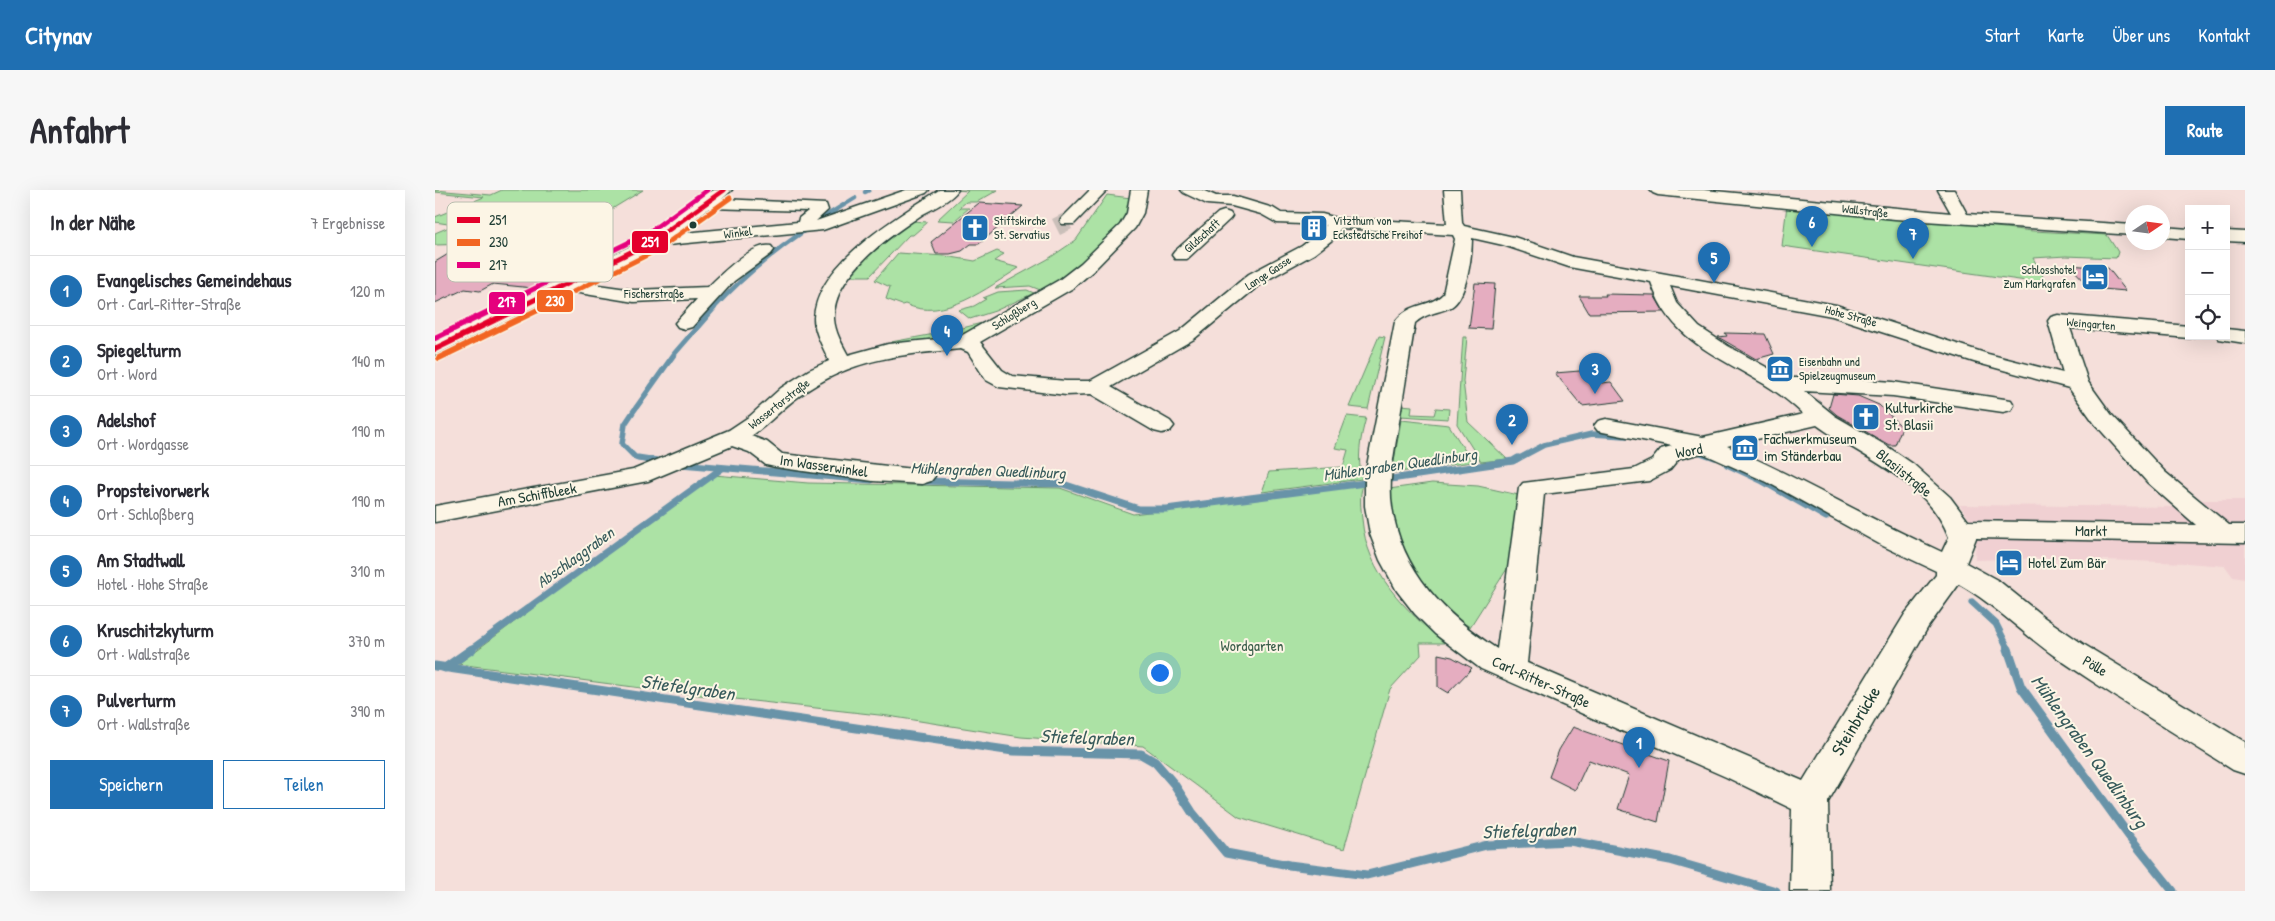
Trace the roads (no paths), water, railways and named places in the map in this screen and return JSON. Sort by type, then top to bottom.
[{"type":"street","points":[[613,263],[653,242],[703,203],[724,190]]},
{"type":"street","points":[[811,225],[921,190]]},
{"type":"street","points":[[841,364],[829,338],[824,317],[827,303],[839,278],[865,250],[950,190]]},
{"type":"street","points":[[1059,226],[1099,190]]},
{"type":"street","name":"Schloßberg","points":[[841,364],[888,350],[964,343],[1065,284],[1087,267],[1127,228],[1135,213],[1139,190]]},
{"type":"street","points":[[1452,190],[1454,223],[1458,230]]},
{"type":"street","name":"Wallstraße","points":[[1658,190],[1962,219],[2125,229]]},
{"type":"street","points":[[1946,190],[1962,219]]},
{"type":"street","points":[[1192,191],[1213,201],[1235,202],[1267,211],[1277,218]]},
{"type":"street","points":[[862,198],[891,201]]},
{"type":"street","name":"Gildschaft","points":[[1213,201],[1217,210],[1224,216],[1329,221]]},
{"type":"street","points":[[703,203],[821,207],[811,225]]},
{"type":"street","name":"Gildschaft","points":[[1181,255],[1224,216]]},
{"type":"street","points":[[1329,221],[1458,230]]},
{"type":"street","name":"Lange Gasse","points":[[964,343],[975,348],[994,375],[1007,382],[1066,388],[1095,387],[1187,335],[1257,278],[1308,250],[1326,236],[1329,221]]},
{"type":"street","points":[[811,225],[828,230],[857,233]]},
{"type":"street","name":"Winkel","points":[[653,242],[811,225]]},
{"type":"street","name":"Hohe Straße","points":[[1458,230],[1508,241],[1569,262],[1849,314],[1981,358],[2077,383]]},
{"type":"street","name":"Carl-Ritter-Straße","points":[[1458,230],[1464,239],[1452,297],[1410,316],[1403,326],[1378,482],[1377,508],[1382,532],[1390,556],[1403,579],[1421,601],[1463,641],[1510,670],[1738,767],[1810,801]]},
{"type":"street","points":[[2170,233],[2185,234]]},
{"type":"street","points":[[2230,236],[2245,237]]},
{"type":"street","points":[[685,323],[734,272],[765,250]]},
{"type":"street","name":"Blasiistraße","points":[[1658,278],[1669,306],[1693,332],[1782,385],[1820,417],[1842,432],[1878,451],[1906,472],[1944,507],[1961,528]]},
{"type":"street","points":[[435,349],[576,282]]},
{"type":"street","name":"Fischerstraße","points":[[568,286],[634,296],[712,294]]},
{"type":"street","name":"Weingarten","points":[[2077,383],[2056,313],[2185,331]]},
{"type":"street","points":[[435,327],[471,332]]},
{"type":"street","points":[[2230,335],[2245,337]]},
{"type":"street","name":"Wassertorstraße","points":[[649,472],[732,438],[750,427],[785,396],[841,364]]},
{"type":"street","points":[[1782,385],[1821,383],[1885,387],[2003,405]]},
{"type":"street","name":"Markt","points":[[2077,383],[2103,419],[2150,470],[2190,505],[2233,533]]},
{"type":"street","points":[[1095,387],[1162,426]]},
{"type":"street","points":[[1606,426],[1695,447],[1820,417]]},
{"type":"street","name":"Im Wasserwinkel","points":[[732,438],[759,447],[775,460],[922,476]]},
{"type":"street","name":"Word","points":[[1510,670],[1533,488],[1640,476],[1661,465],[1669,454],[1695,447],[1776,477],[1893,540],[1945,580]]},
{"type":"street","name":"Am Schiffbleek","points":[[435,514],[649,472]]},
{"type":"street","points":[[1945,580],[1960,547],[1963,537],[1961,528]]},
{"type":"street","name":"Markt","points":[[1961,528],[2233,533]]},
{"type":"street","name":"Pölle","points":[[1945,580],[1989,588],[2035,626],[2071,652],[2245,760]]},
{"type":"street","name":"Steinbrücke","points":[[1810,801],[1916,621],[1945,580]]},
{"type":"street","points":[[1810,801],[1810,890]]},
{"type":"waterway","name":"Mühlengraben Quedlinburg","points":[[865,192],[869,190]]},
{"type":"waterway","name":"Mühlengraben Quedlinburg","points":[[714,308],[762,262],[817,222],[855,198]]},
{"type":"waterway","name":"Mühlengraben Quedlinburg","points":[[647,460],[636,458],[622,444],[625,424],[675,353],[714,308]]},
{"type":"waterway","name":"Mühlengraben Quedlinburg","points":[[1516,460],[1544,445],[1592,434],[1626,436]]},
{"type":"waterway","name":"Mühlengraben Quedlinburg","points":[[1692,450],[1715,458]]},
{"type":"waterway","name":"Mühlengraben Quedlinburg","points":[[638,458],[664,462]]},
{"type":"waterway","name":"Mühlengraben Quedlinburg","points":[[1384,480],[1513,461],[1518,458]]},
{"type":"waterway","name":"Mühlengraben Quedlinburg","points":[[680,464],[871,480]]},
{"type":"waterway","name":"Mühlengraben Quedlinburg","points":[[1727,464],[1761,480],[1826,517]]},
{"type":"waterway","name":"Abschlaggraben","points":[[470,650],[721,469]]},
{"type":"waterway","name":"Mühlengraben Quedlinburg","points":[[922,481],[1063,484],[1139,509],[1166,509],[1373,482]]},
{"type":"waterway","name":"Mühlengraben Quedlinburg","points":[[1972,602],[1996,624],[2009,650]]},
{"type":"waterway","name":"Abschlaggraben","points":[[446,668],[472,649]]},
{"type":"waterway","name":"Mühlengraben Quedlinburg","points":[[2008,649],[2021,687],[2129,836],[2173,891]]},
{"type":"waterway","name":"Stiefelgraben","points":[[435,666],[446,668]]},
{"type":"waterway","name":"Stiefelgraben","points":[[446,668],[1013,751],[1141,754],[1155,762],[1174,784],[1192,812],[1226,853],[1289,865],[1367,875],[1487,845],[1570,841],[1670,860],[1776,891]]},
{"type":"tunnel","points":[[1056,227],[1068,221]]},
{"type":"place","name":"Stiftskirche St. Servatius","points":[[975,228]]},
{"type":"place","name":"Vitzthum von Eckstedtsche Freihof","points":[[1314,228]]},
{"type":"place","name":"Kruschitzkyturm","points":[[1812,247]]},
{"type":"place","name":"Pulverturm","points":[[1913,259]]},
{"type":"place","name":"Schlosshotel Zum Markgrafen","points":[[2095,277]]},
{"type":"place","name":"Am Stadtwall","points":[[1714,283]]},
{"type":"place","name":"Propsteivorwerk","points":[[947,356]]},
{"type":"place","name":"Eisenbahn und Spielzeugmuseum","points":[[1780,369]]},
{"type":"place","name":"Adelshof","points":[[1595,394]]},
{"type":"place","name":"Kulturkirche St. Blasii","points":[[1866,417]]},
{"type":"place","name":"Spiegelturm","points":[[1512,445]]},
{"type":"place","name":"Fachwerkmuseum im Ständerbau","points":[[1745,448]]},
{"type":"place","name":"Hotel Zum Bär","points":[[2009,563]]},
{"type":"place","name":"Evangelisches Gemeindehaus","points":[[1639,768]]},
{"type":"park label","name":"Wordgarten","points":[[1252,646]]}]
